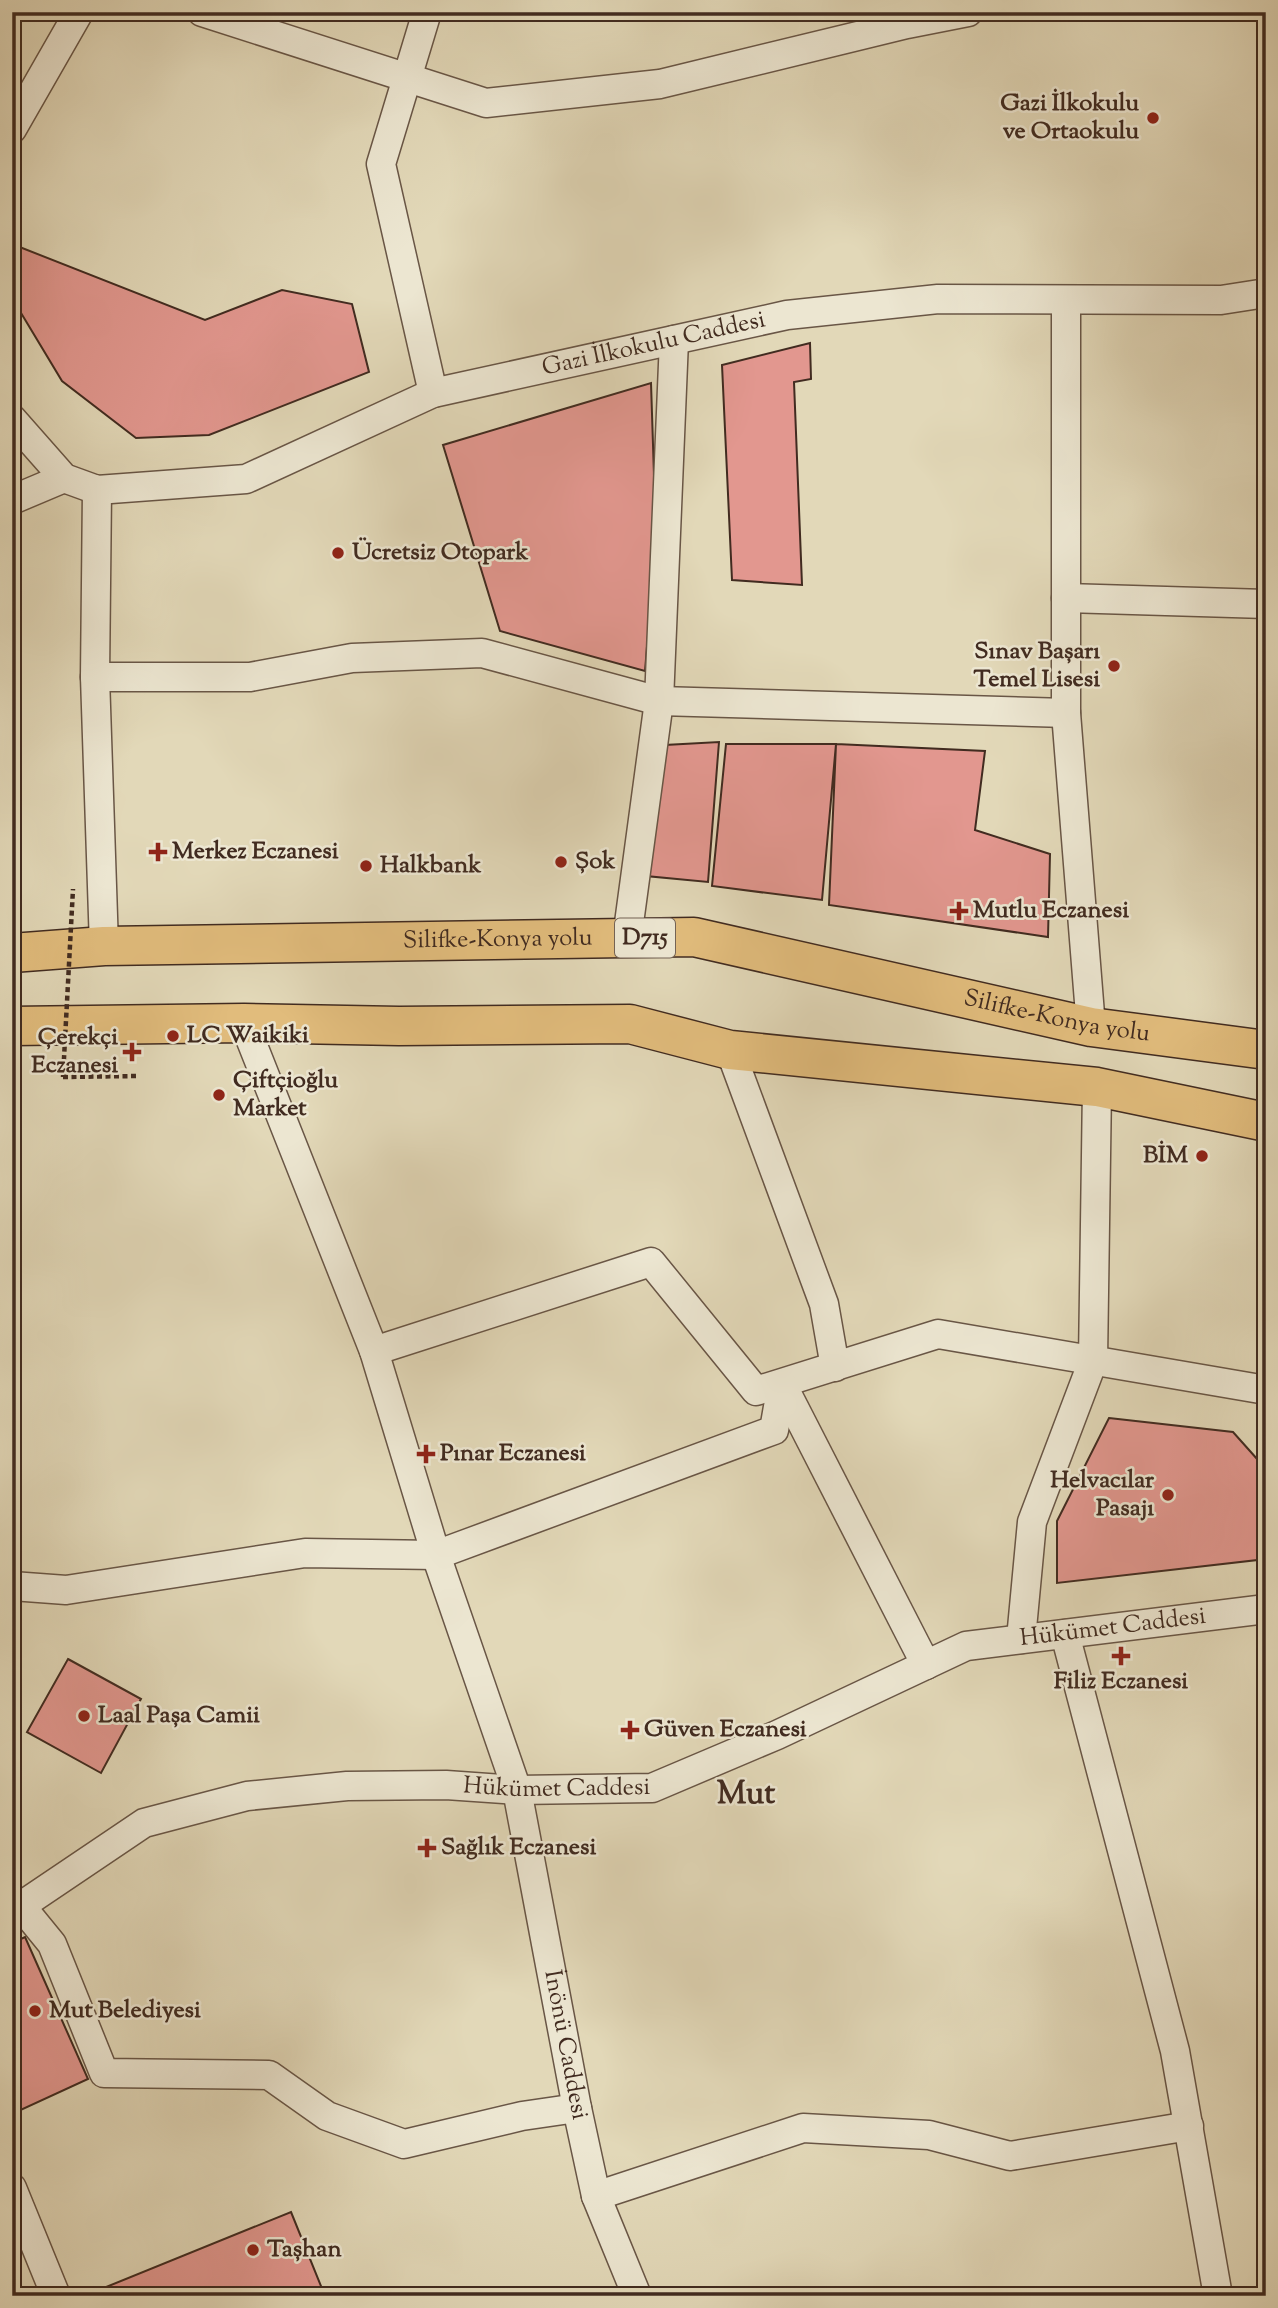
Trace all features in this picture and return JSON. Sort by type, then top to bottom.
[{"type":"highway","name":"Silifke-Konya yolu","points":[[12,953],[104,946],[694,937],[1091,1027],[1266,1050]]},
{"type":"highway","points":[[12,1026],[244,1023],[399,1026],[630,1024],[730,1051],[1097,1087],[1266,1122]]},
{"type":"street","points":[[12,129],[79,12]]},
{"type":"street","points":[[202,12],[486,103],[646,86],[968,12]]},
{"type":"street","points":[[427,12],[381,164],[433,393]]},
{"type":"street","name":"Gazi İlkokulu Caddesi","points":[[64,478],[97,490],[246,480],[433,393],[787,315],[938,299],[1221,300],[1266,293]]},
{"type":"street","points":[[1066,300],[1066,713],[1091,1027]]},
{"type":"street","points":[[627,938],[659,701],[674,340]]},
{"type":"street","points":[[12,419],[64,478],[12,500]]},
{"type":"street","points":[[97,490],[94,677],[104,946]]},
{"type":"street","points":[[1066,598],[1266,604]]},
{"type":"street","points":[[94,677],[250,677],[352,658],[482,653],[659,701],[1066,713]]},
{"type":"street","name":"İnönü Caddesi","points":[[244,1023],[374,1351],[436,1555],[517,1790],[596,2196],[637,2296]]},
{"type":"street","points":[[730,1051],[824,1304],[835,1367]]},
{"type":"street","points":[[1021,1639],[1032,1522],[1093,1361],[1097,1087]]},
{"type":"street","points":[[374,1351],[651,1262],[756,1391],[938,1334],[1266,1390]]},
{"type":"street","points":[[12,1586],[66,1590],[305,1553],[436,1555],[774,1430],[782,1384]]},
{"type":"street","points":[[782,1384],[926,1665]]},
{"type":"street","name":"Hükümet Caddesi","points":[[17,1909],[144,1823],[247,1796],[347,1786],[446,1785],[517,1790],[652,1788],[777,1735],[966,1646],[1266,1609]]},
{"type":"street","points":[[1065,1634],[1175,2050],[1218,2296]]},
{"type":"street","points":[[17,1909],[52,1944],[104,2073],[269,2076],[327,2116],[404,2144],[522,2116],[577,2108]]},
{"type":"street","points":[[596,2196],[803,2128],[929,2135],[1010,2156],[1189,2126]]},
{"type":"street","points":[[12,2188],[56,2296]]},
{"type":"path","points":[[73,889],[64,1077],[139,1076]]},
{"type":"building","points":[[12,244],[205,320],[282,290],[352,304],[369,372],[209,435],[136,438],[62,381],[12,298]]},
{"type":"building","points":[[810,343],[811,379],[794,382],[802,585],[732,580],[722,365]]},
{"type":"building","points":[[651,383],[656,537],[645,671],[500,631],[443,445]]},
{"type":"building","points":[[719,742],[708,882],[646,876],[665,745]]},
{"type":"building","points":[[726,744],[836,744],[822,900],[712,886]]},
{"type":"building","points":[[836,744],[985,751],[975,830],[1050,854],[1048,937],[829,905]]},
{"type":"building","name":"Helvacılar Pasajı","points":[[1109,1418],[1233,1432],[1266,1469],[1266,1559],[1057,1583],[1057,1521]]},
{"type":"building","name":"Laal Paşa Camii","points":[[68,1659],[141,1699],[101,1773],[27,1732]]},
{"type":"building","name":"Mut Belediyesi","points":[[25,1937],[88,2079],[12,2114],[12,1943]]},
{"type":"building","name":"Taşhan","points":[[291,2212],[325,2296],[261,2296],[259,2290],[247,2296],[110,2296],[106,2287]]},
{"type":"place","name":"Gazi İlkokulu ve Ortaokulu","points":[[1153,118]]},
{"type":"place","name":"Ücretsiz Otopark","points":[[338,553]]},
{"type":"place","name":"Sınav Başarı Temel Lisesi","points":[[1114,666]]},
{"type":"place","name":"Merkez Eczanesi","points":[[158,852]]},
{"type":"place","name":"Şok","points":[[561,862]]},
{"type":"place","name":"Halkbank","points":[[366,866]]},
{"type":"place","name":"Mutlu Eczanesi","points":[[959,911]]},
{"type":"place","name":"LC Waikiki","points":[[173,1036]]},
{"type":"place","name":"Çerekçi Eczanesi","points":[[132,1052]]},
{"type":"place","name":"Çiftçioğlu Market","points":[[219,1095]]},
{"type":"place","name":"BİM","points":[[1202,1156]]},
{"type":"place","name":"Pınar Eczanesi","points":[[426,1454]]},
{"type":"place","name":"Helvacılar Pasajı","points":[[1168,1495]]},
{"type":"place","name":"Filiz Eczanesi","points":[[1121,1656]]},
{"type":"place","name":"Laal Paşa Camii","points":[[84,1716]]},
{"type":"place","name":"Güven Eczanesi","points":[[630,1730]]},
{"type":"place","name":"Sağlık Eczanesi","points":[[427,1848]]},
{"type":"place","name":"Mut Belediyesi","points":[[35,2011]]},
{"type":"place","name":"Taşhan","points":[[253,2250]]},
{"type":"district","name":"Mut","points":[[746,1795]]}]
